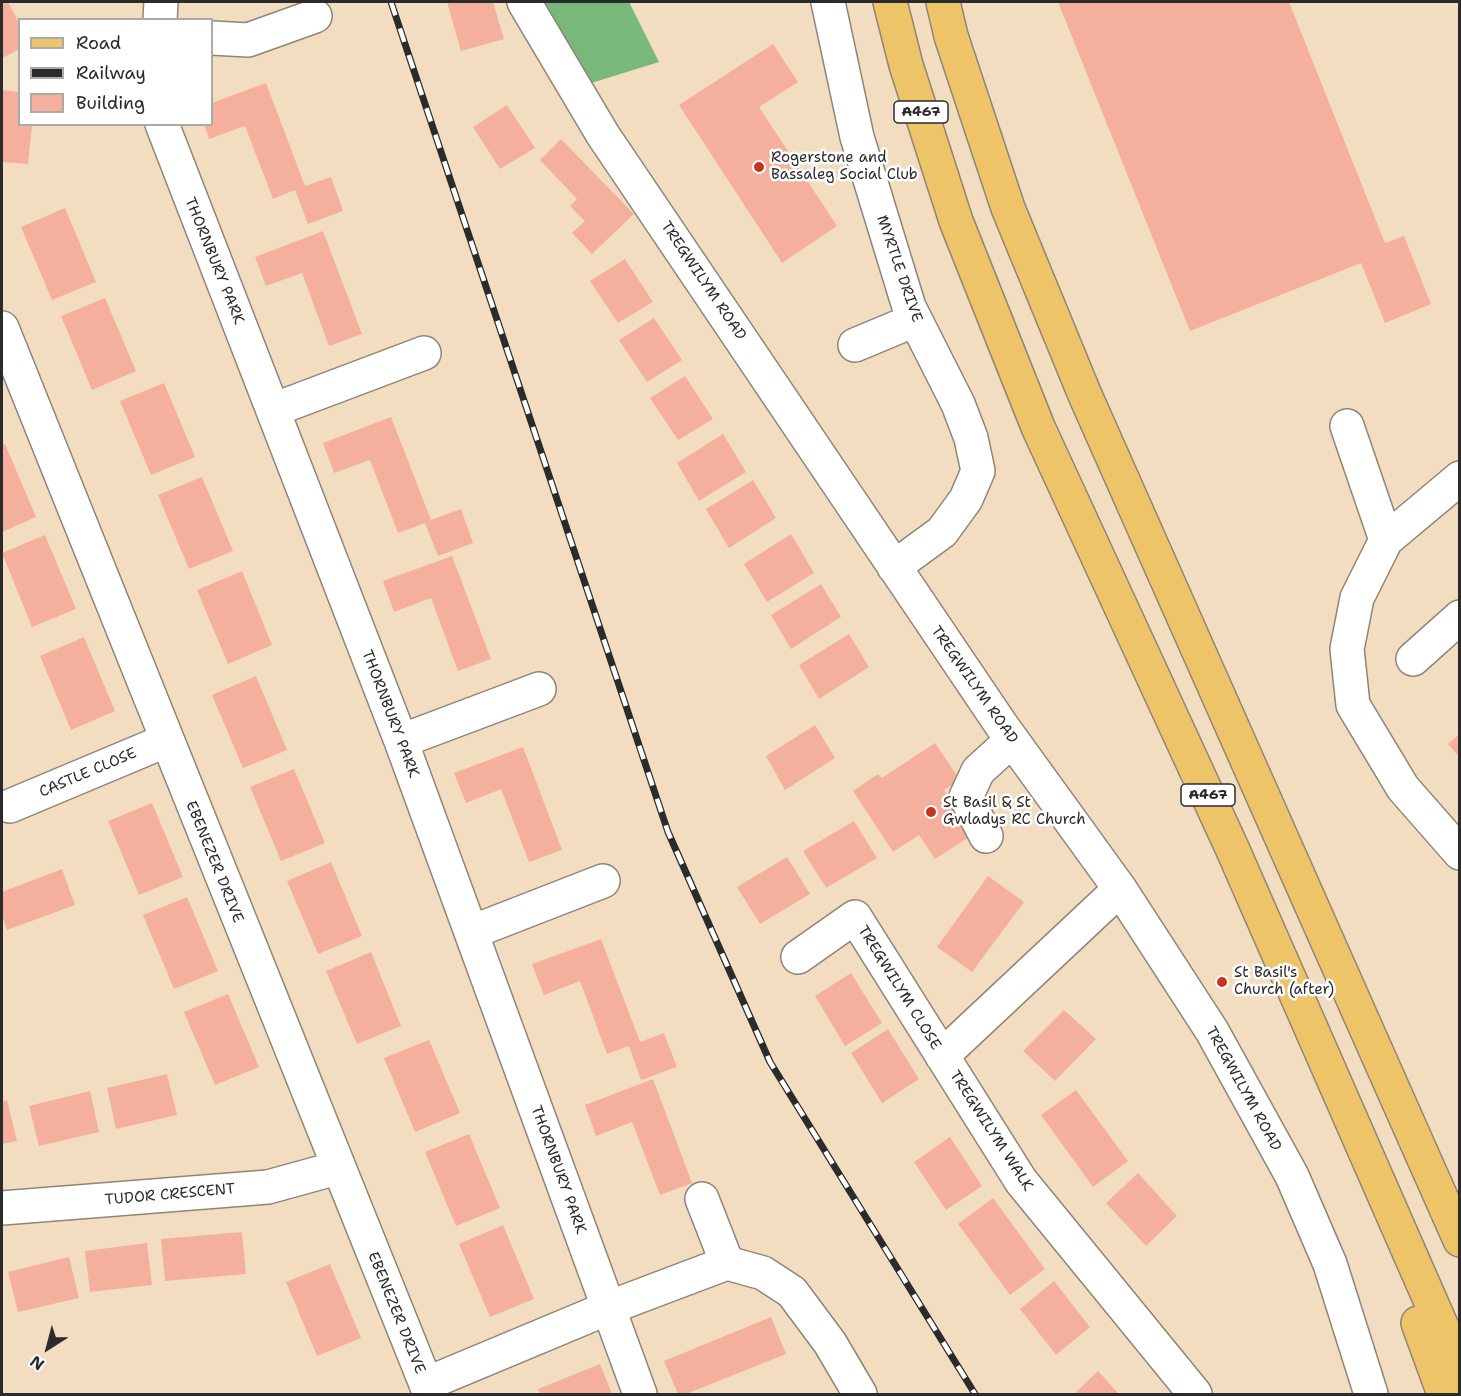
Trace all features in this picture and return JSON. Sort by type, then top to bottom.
[{"type":"main road","name":"A467","points":[[890,2],[906,65],[956,221],[1038,427],[1179,730],[1460,1368]]},
{"type":"main road","name":"A467","points":[[943,2],[951,36],[1008,208],[1076,373],[1460,1240]]},
{"type":"main road","points":[[1297,996],[1444,1395]]},
{"type":"street","points":[[160,18],[162,2]]},
{"type":"street","name":"TREGWILYM ROAD","points":[[524,2],[603,135],[1012,740],[1120,889],[1212,1031],[1292,1176],[1329,1264],[1371,1395]]},
{"type":"street","name":"MYRTLE DRIVE","points":[[828,2],[857,137],[909,307],[958,404],[971,438],[978,471],[966,499],[942,532],[894,567]]},
{"type":"street","points":[[213,38],[248,40],[315,16]]},
{"type":"street","name":"THORNBURY PARK","points":[[163,126],[472,932],[640,1395]]},
{"type":"street","points":[[855,345],[915,320]]},
{"type":"street","name":"EBENEZER DRIVE","points":[[2,328],[14,393],[165,741],[428,1389]]},
{"type":"street","points":[[273,410],[424,352]]},
{"type":"street","points":[[1347,426],[1386,540]]},
{"type":"street","points":[[1460,478],[1386,540],[1357,598],[1347,650],[1353,705],[1403,788],[1460,853]]},
{"type":"street","points":[[1413,659],[1460,617]]},
{"type":"street","points":[[400,741],[539,689]]},
{"type":"street","points":[[986,836],[966,797],[978,771],[1012,740]]},
{"type":"street","name":"CASTLE CLOSE","points":[[10,806],[165,741]]},
{"type":"street","points":[[472,932],[603,881]]},
{"type":"street","name":"TREGWILYM WALK","points":[[1120,889],[942,1056],[1021,1181],[1195,1395]]},
{"type":"street","name":"TREGWILYM CLOSE","points":[[798,957],[855,917],[942,1056]]},
{"type":"street","name":"TUDOR CRESCENT","points":[[2,1208],[268,1188],[337,1168]]},
{"type":"street","points":[[702,1199],[728,1263]]},
{"type":"street","points":[[428,1389],[608,1308],[728,1263],[763,1273],[792,1292],[830,1343],[860,1395]]},
{"type":"green space","points":[[524,2],[629,2],[659,62],[575,88]]},
{"type":"building","points":[[2,2],[8,2],[18,21],[18,50],[2,58]]},
{"type":"building","points":[[447,2],[493,2],[504,39],[461,51]]},
{"type":"building","points":[[1058,2],[1289,2],[1385,243],[1404,236],[1431,304],[1385,323],[1361,263],[1190,331]]},
{"type":"building","name":"Rogerstone and Bassaleg Social Club","points":[[773,44],[798,82],[759,107],[837,226],[782,263],[679,105]]},
{"type":"building","points":[[266,83],[305,186],[331,177],[343,211],[308,224],[295,190],[273,199],[245,126],[209,139],[205,126],[213,126],[213,103]]},
{"type":"building","points":[[2,90],[18,92],[18,126],[32,126],[28,164],[2,162]]},
{"type":"building","points":[[507,105],[535,148],[500,169],[473,127]]},
{"type":"building","points":[[561,139],[634,214],[592,254],[572,233],[585,221],[570,206],[577,199],[540,160]]},
{"type":"building","points":[[65,208],[96,282],[52,300],[21,227]]},
{"type":"building","points":[[323,231],[362,334],[329,346],[302,273],[266,286],[255,257]]},
{"type":"building","points":[[625,259],[653,302],[618,323],[590,281]]},
{"type":"building","points":[[105,298],[136,371],[92,390],[61,316]]},
{"type":"building","points":[[654,318],[682,360],[647,382],[619,340]]},
{"type":"building","points":[[685,376],[713,419],[678,440],[650,398]]},
{"type":"building","points":[[164,383],[195,457],[151,475],[120,401]]},
{"type":"building","points":[[391,417],[431,520],[461,509],[473,543],[438,556],[425,523],[398,533],[370,460],[334,473],[323,443]]},
{"type":"building","points":[[723,434],[746,472],[699,501],[677,463]]},
{"type":"building","points":[[5,444],[36,517],[2,532],[2,445]]},
{"type":"building","points":[[202,477],[233,551],[189,569],[158,495]]},
{"type":"building","points":[[753,480],[776,518],[729,548],[706,509]]},
{"type":"building","points":[[791,534],[814,573],[767,602],[744,564]]},
{"type":"building","points":[[45,535],[76,609],[32,627],[2,553]]},
{"type":"building","points":[[452,556],[491,659],[458,671],[431,598],[394,612],[383,581]]},
{"type":"building","points":[[242,571],[272,645],[228,664],[197,590]]},
{"type":"building","points":[[821,584],[841,617],[791,649],[771,615]]},
{"type":"building","points":[[849,634],[869,667],[819,699],[799,665]]},
{"type":"building","points":[[84,637],[115,711],[71,730],[40,656]]},
{"type":"building","points":[[256,676],[287,750],[243,768],[212,695]]},
{"type":"building","points":[[815,725],[835,758],[785,790],[766,756]]},
{"type":"building","points":[[1460,734],[1460,758],[1448,744]]},
{"type":"building","name":"St Basil & St Gwladys RC Church","points":[[935,743],[960,780],[944,790],[972,835],[935,859],[919,835],[893,852],[853,791],[878,774],[882,778]]},
{"type":"building","points":[[523,747],[562,850],[529,862],[501,789],[466,803],[454,773]]},
{"type":"building","points":[[294,769],[325,843],[281,861],[250,787]]},
{"type":"building","points":[[152,803],[183,877],[139,895],[108,821]]},
{"type":"building","points":[[854,821],[877,858],[826,888],[803,851]]},
{"type":"building","points":[[787,857],[810,894],[760,924],[737,887]]},
{"type":"building","points":[[331,862],[362,936],[318,954],[287,881]]},
{"type":"building","points":[[62,869],[75,905],[7,930],[2,915],[2,892]]},
{"type":"building","points":[[988,876],[1024,902],[972,972],[937,947]]},
{"type":"building","points":[[187,897],[218,971],[174,989],[143,915]]},
{"type":"building","points":[[601,939],[640,1042],[664,1033],[677,1067],[641,1080],[629,1046],[607,1054],[580,981],[544,995],[532,964]]},
{"type":"building","points":[[371,952],[401,1026],[357,1044],[326,971]]},
{"type":"building","points":[[851,973],[882,1023],[845,1046],[815,996]]},
{"type":"building","points":[[228,994],[259,1067],[215,1085],[184,1012]]},
{"type":"building","points":[[1064,1010],[1096,1039],[1055,1081],[1023,1051]]},
{"type":"building","points":[[888,1029],[919,1079],[882,1103],[851,1053]]},
{"type":"building","points":[[429,1040],[460,1113],[415,1132],[384,1058]]},
{"type":"building","points":[[167,1074],[177,1115],[116,1129],[107,1088]]},
{"type":"building","points":[[653,1079],[692,1183],[660,1195],[632,1122],[596,1136],[585,1105]]},
{"type":"building","points":[[1076,1090],[1128,1161],[1093,1187],[1041,1115]]},
{"type":"building","points":[[90,1091],[99,1132],[39,1146],[29,1106]]},
{"type":"building","points":[[7,1100],[17,1141],[2,1144],[2,1102]]},
{"type":"building","points":[[469,1134],[500,1208],[456,1226],[425,1152]]},
{"type":"building","points":[[950,1137],[982,1186],[946,1210],[914,1162]]},
{"type":"building","points":[[1138,1173],[1177,1216],[1146,1246],[1106,1203]]},
{"type":"building","points":[[993,1198],[1045,1269],[1010,1295],[958,1224]]},
{"type":"building","points":[[503,1225],[534,1299],[490,1317],[459,1244]]},
{"type":"building","points":[[242,1232],[246,1274],[165,1281],[161,1239]]},
{"type":"building","points":[[147,1243],[152,1285],[90,1292],[85,1251]]},
{"type":"building","points":[[69,1257],[79,1298],[18,1312],[8,1272]]},
{"type":"building","points":[[330,1264],[361,1338],[317,1356],[286,1282]]},
{"type":"building","points":[[1054,1281],[1090,1327],[1056,1355],[1020,1309]]},
{"type":"building","points":[[771,1317],[786,1354],[686,1394],[678,1394],[664,1361]]},
{"type":"building","points":[[600,1364],[612,1394],[540,1394],[538,1389]]},
{"type":"building","points":[[1098,1371],[1119,1394],[1074,1394]]},
{"type":"railway","points":[[391,2],[668,832],[770,1062],[975,1394]]},
{"type":"place","name":"Rogerstone and Bassaleg Social Club","points":[[759,167]]},
{"type":"place","name":"St Basil & St Gwladys RC Church","points":[[931,812]]},
{"type":"place","name":"St Basil's Church (after)","points":[[1222,982]]}]
